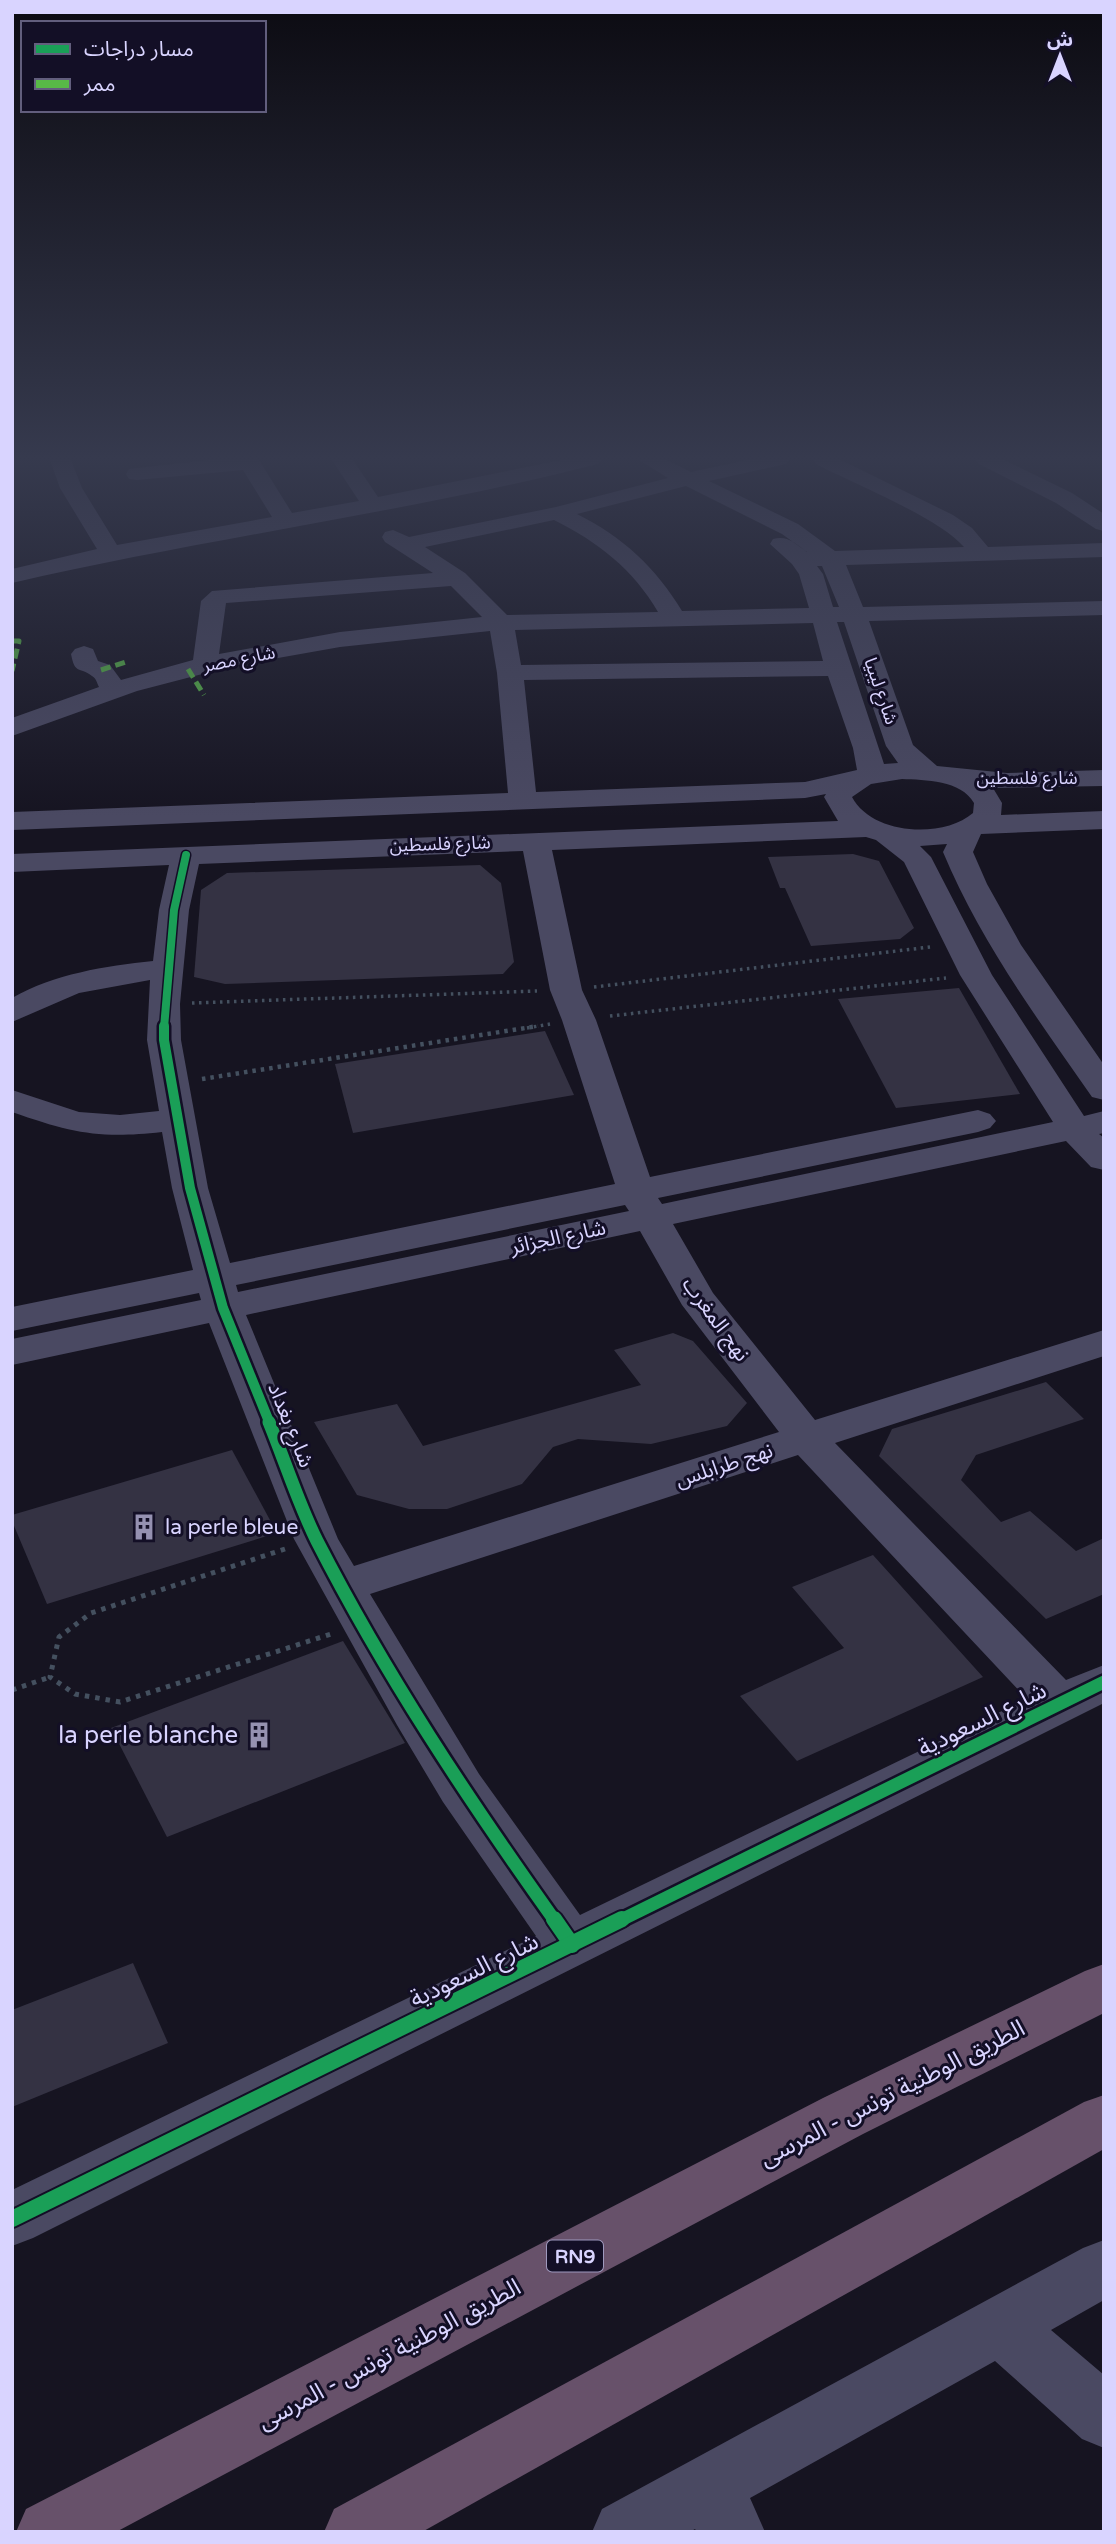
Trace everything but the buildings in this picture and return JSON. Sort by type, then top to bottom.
[{"type":"highway","name":"الطريق الوطنية تونس - المرسى","points":[[49,2532],[831,2122],[1104,1987]]},
{"type":"highway","points":[[357,2532],[1104,2120]]},
{"type":"street","points":[[205,665],[213,601],[220,596],[448,579]]},
{"type":"street","points":[[458,579],[501,623],[510,673],[523,800]]},
{"type":"street","points":[[650,579],[675,620]]},
{"type":"street","name":"شارع ليبيا","points":[[812,579],[838,668],[867,748],[864,776]]},
{"type":"street","name":"شارع ليبيا","points":[[842,579],[900,746],[909,758],[939,775]]},
{"type":"street","name":"شارع مصر","points":[[12,727],[114,689],[205,665],[362,638],[501,623],[1104,608]]},
{"type":"street","points":[[84,654],[86,666],[101,670],[114,689]]},
{"type":"street","points":[[510,673],[838,668]]},
{"type":"street","name":"شارع فلسطين","points":[[12,821],[805,790],[864,776],[911,771],[1007,781],[1104,778]]},
{"type":"street","points":[[939,775],[979,790],[987,799],[989,808],[986,817],[973,827],[958,852],[971,886],[1031,982],[1104,1090]]},
{"type":"street","points":[[864,776],[844,787],[838,797],[841,808],[851,819],[877,830],[916,857],[964,954],[1104,1159]]},
{"type":"street","name":"شارع فلسطين","points":[[12,863],[535,840],[877,830],[930,837],[973,827],[1104,820]]},
{"type":"street","name":"نهج المغرب","points":[[535,840],[566,990],[644,1204],[696,1297],[806,1438],[1082,1693]]},
{"type":"street","name":"شارع بغداد","points":[[186,855],[174,910],[167,969],[164,1040],[190,1188],[218,1293],[316,1539],[414,1713],[461,1788],[572,1945]]},
{"type":"street","points":[[12,1012],[29,1001],[66,986],[114,974],[167,969]]},
{"type":"street","name":"شارع الجزائر","points":[[12,1352],[218,1293],[644,1204],[1079,1119],[1104,1096]]},
{"type":"street","points":[[12,1100],[75,1122],[120,1126],[178,1120]]},
{"type":"street","name":"شارع الجزائر","points":[[12,1319],[218,1293]]},
{"type":"street","name":"نهج طرابلس","points":[[343,1586],[1104,1342]]},
{"type":"street","name":"شارع السعودية","points":[[12,2219],[1082,1693]]},
{"type":"street","points":[[625,2532],[720,2509],[1000,2325],[1104,2268]]},
{"type":"street","points":[[1000,2325],[1104,2417]]},
{"type":"path","points":[[50,1677],[59,1637],[91,1614],[316,1539]]},
{"type":"path","points":[[50,1677],[75,1694],[120,1702],[365,1623]]},
{"type":"path","points":[[12,1690],[50,1677]]},
{"type":"marked path","points":[[12,641],[19,641],[12,671]]},
{"type":"marked path","points":[[101,670],[126,662]]},
{"type":"marked path","points":[[188,669],[204,695]]},
{"type":"cycle path","points":[[186,855],[174,910],[164,1004],[164,1040],[190,1188],[223,1308],[316,1539],[414,1712],[461,1788],[572,1945]]},
{"type":"cycle path","points":[[12,2219],[1104,1682]]},
{"type":"place","name":"la perle bleue","points":[[144,1527]]},
{"type":"place","name":"la perle blanche","points":[[259,1735]]}]
